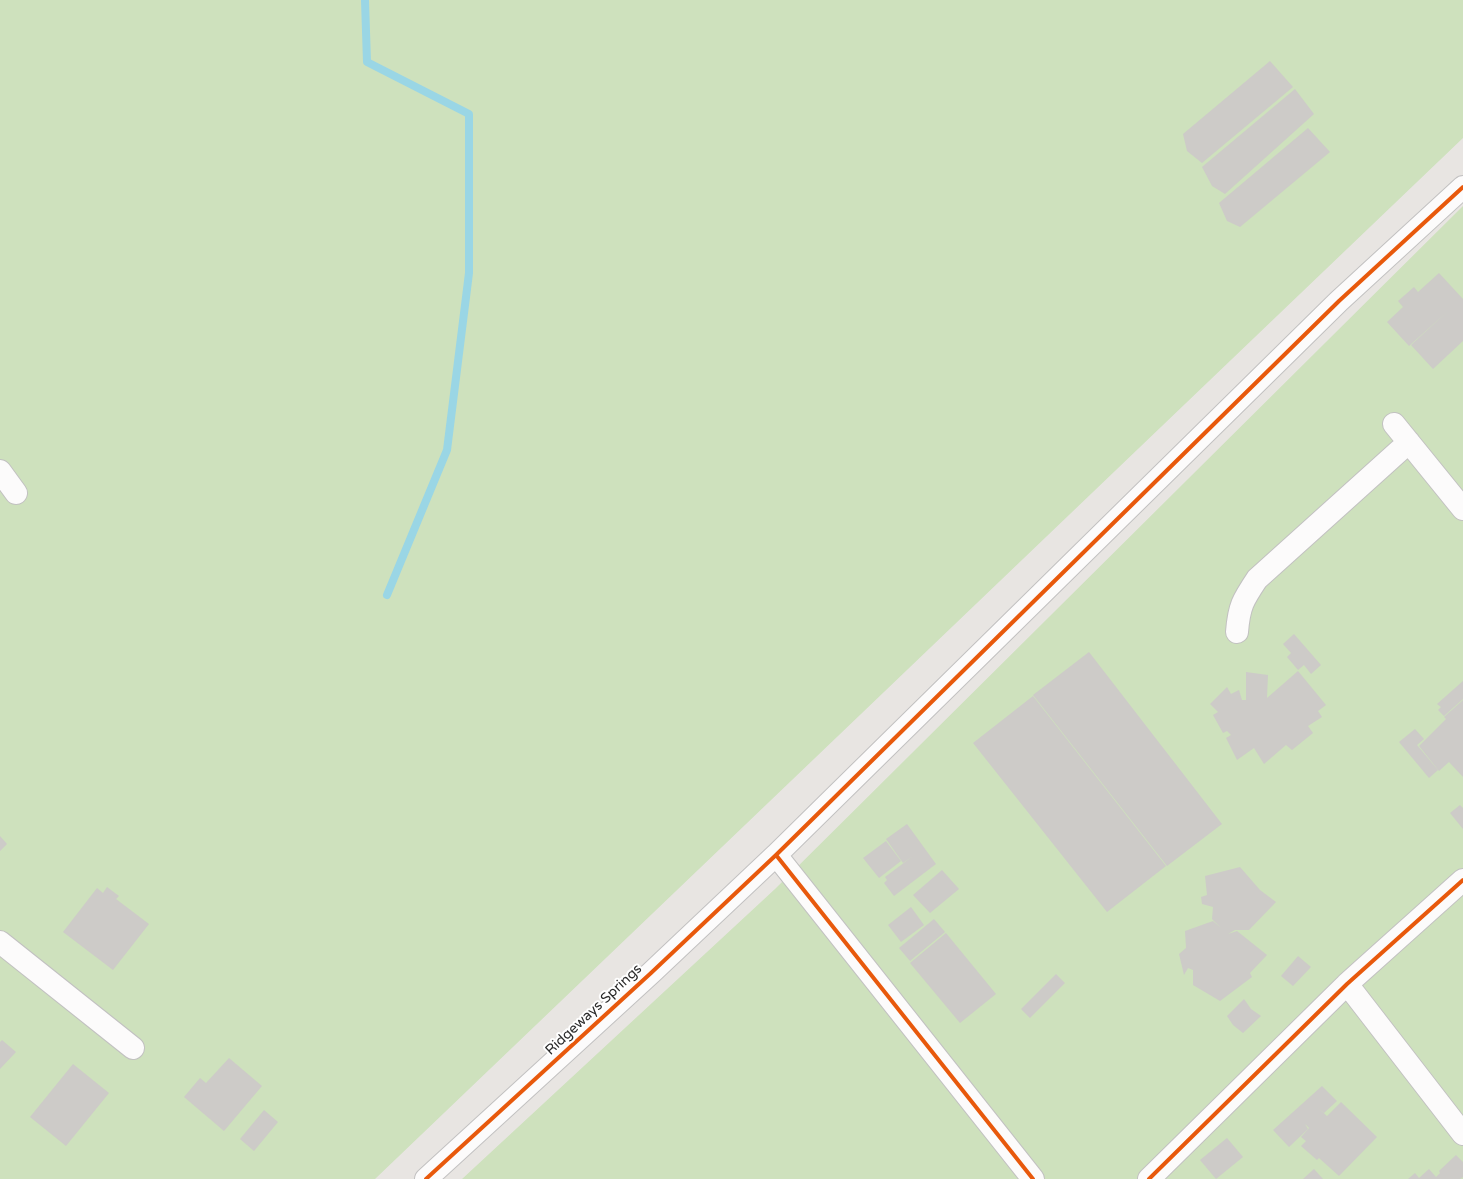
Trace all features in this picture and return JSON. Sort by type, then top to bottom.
[{"type":"street","name":"Ridgeways Springs","points":[[426,1179],[651,973],[776,855],[1340,301],[1463,187]]},
{"type":"street","points":[[1394,424],[1463,509]]},
{"type":"street","points":[[1238,632],[1238,612],[1257,579],[1409,442]]},
{"type":"street","points":[[0,471],[16,493]]},
{"type":"street","points":[[776,855],[1033,1179]]},
{"type":"street","points":[[1149,1179],[1347,984],[1463,880]]},
{"type":"street","points":[[0,942],[133,1048]]},
{"type":"street","points":[[1347,984],[1463,1134]]},
{"type":"green space","points":[[0,0],[1463,0],[1463,138],[375,1179],[0,1179]]},
{"type":"green space","points":[[1463,206],[1463,1179],[462,1179],[775,889]]},
{"type":"building","points":[[1270,61],[1293,87],[1202,163],[1187,151],[1183,134]]},
{"type":"building","points":[[1295,89],[1314,114],[1225,194],[1212,186],[1202,167]]},
{"type":"building","points":[[1308,128],[1330,152],[1240,227],[1227,221],[1219,203]]},
{"type":"building","points":[[1439,273],[1463,299],[1463,341],[1433,369],[1411,345],[1448,311],[1409,346],[1387,322],[1403,307],[1398,301],[1414,287],[1418,292]]},
{"type":"building","points":[[1294,634],[1321,665],[1311,674],[1304,665],[1298,670],[1287,657],[1291,653],[1283,644]]},
{"type":"building","points":[[1089,652],[1222,824],[1167,866],[1033,695]]},
{"type":"building","points":[[1298,671],[1326,705],[1318,711],[1322,717],[1308,726],[1313,733],[1292,750],[1286,745],[1264,764],[1254,748],[1237,760],[1226,738],[1231,735],[1227,731],[1223,733],[1213,715],[1218,712],[1210,704],[1227,687],[1231,694],[1239,690],[1242,700],[1246,700],[1246,672],[1268,675],[1267,698]]},
{"type":"building","points":[[1463,681],[1463,699],[1444,716],[1438,710],[1441,707],[1437,704]]},
{"type":"building","points":[[1033,696],[1166,866],[1107,912],[973,743]]},
{"type":"building","points":[[1463,700],[1463,777],[1449,762],[1439,771],[1419,746],[1446,719],[1444,717]]},
{"type":"building","points":[[1415,729],[1424,739],[1417,745],[1438,770],[1429,778],[1399,742]]},
{"type":"building","points":[[1460,805],[1463,808],[1463,829],[1450,813]]},
{"type":"building","points":[[907,824],[936,864],[894,896],[884,883],[887,880],[885,877],[913,856],[903,863],[886,839]]},
{"type":"building","points":[[0,836],[7,844],[0,851]]},
{"type":"building","points":[[886,841],[901,861],[879,878],[863,858]]},
{"type":"building","points":[[1240,867],[1260,890],[1276,902],[1249,930],[1235,930],[1228,934],[1237,931],[1267,955],[1250,973],[1252,977],[1220,1001],[1193,985],[1193,970],[1188,968],[1184,975],[1179,954],[1186,948],[1185,931],[1213,921],[1221,928],[1212,919],[1213,907],[1202,904],[1201,897],[1207,895],[1205,876]]},
{"type":"building","points":[[942,870],[959,889],[930,913],[913,895]]},
{"type":"building","points":[[107,887],[119,896],[116,899],[149,924],[113,970],[63,932],[97,888],[103,893]]},
{"type":"building","points":[[911,907],[924,925],[901,942],[888,925]]},
{"type":"building","points":[[934,919],[945,932],[910,961],[899,948]]},
{"type":"building","points":[[946,933],[996,994],[960,1023],[910,963]]},
{"type":"building","points":[[1298,956],[1311,967],[1293,986],[1281,976]]},
{"type":"building","points":[[1056,974],[1065,983],[1030,1018],[1021,1009]]},
{"type":"building","points":[[1244,999],[1251,1009],[1261,1016],[1243,1033],[1233,1025],[1227,1016]]},
{"type":"building","points":[[2,1040],[16,1052],[0,1069],[0,1042]]},
{"type":"building","points":[[229,1058],[262,1086],[224,1131],[184,1097],[200,1078],[206,1083]]},
{"type":"building","points":[[73,1064],[109,1093],[66,1146],[30,1117]]},
{"type":"building","points":[[1322,1086],[1337,1101],[1324,1113],[1316,1106],[1327,1116],[1341,1102],[1377,1137],[1339,1176],[1319,1158],[1317,1160],[1301,1146],[1306,1141],[1301,1137],[1310,1127],[1309,1128],[1305,1124],[1308,1129],[1289,1147],[1273,1130]]},
{"type":"building","points":[[264,1110],[278,1122],[254,1151],[240,1139]]},
{"type":"building","points":[[1227,1138],[1243,1157],[1216,1179],[1200,1160]]},
{"type":"building","points":[[1456,1155],[1463,1162],[1463,1177],[1460,1179],[1408,1179],[1415,1173],[1419,1178],[1429,1169],[1436,1177],[1440,1173],[1439,1171]]},
{"type":"building","points":[[1314,1169],[1323,1179],[1303,1179]]},
{"type":"waterway","points":[[365,0],[367,62],[469,114],[469,273],[447,450],[387,595]]},
{"type":"cycle path","points":[[1033,1179],[776,855],[1339,301],[1463,187]]},
{"type":"cycle path","points":[[426,1179],[651,973],[776,855]]},
{"type":"cycle path","points":[[1149,1179],[1347,984],[1463,880]]}]
